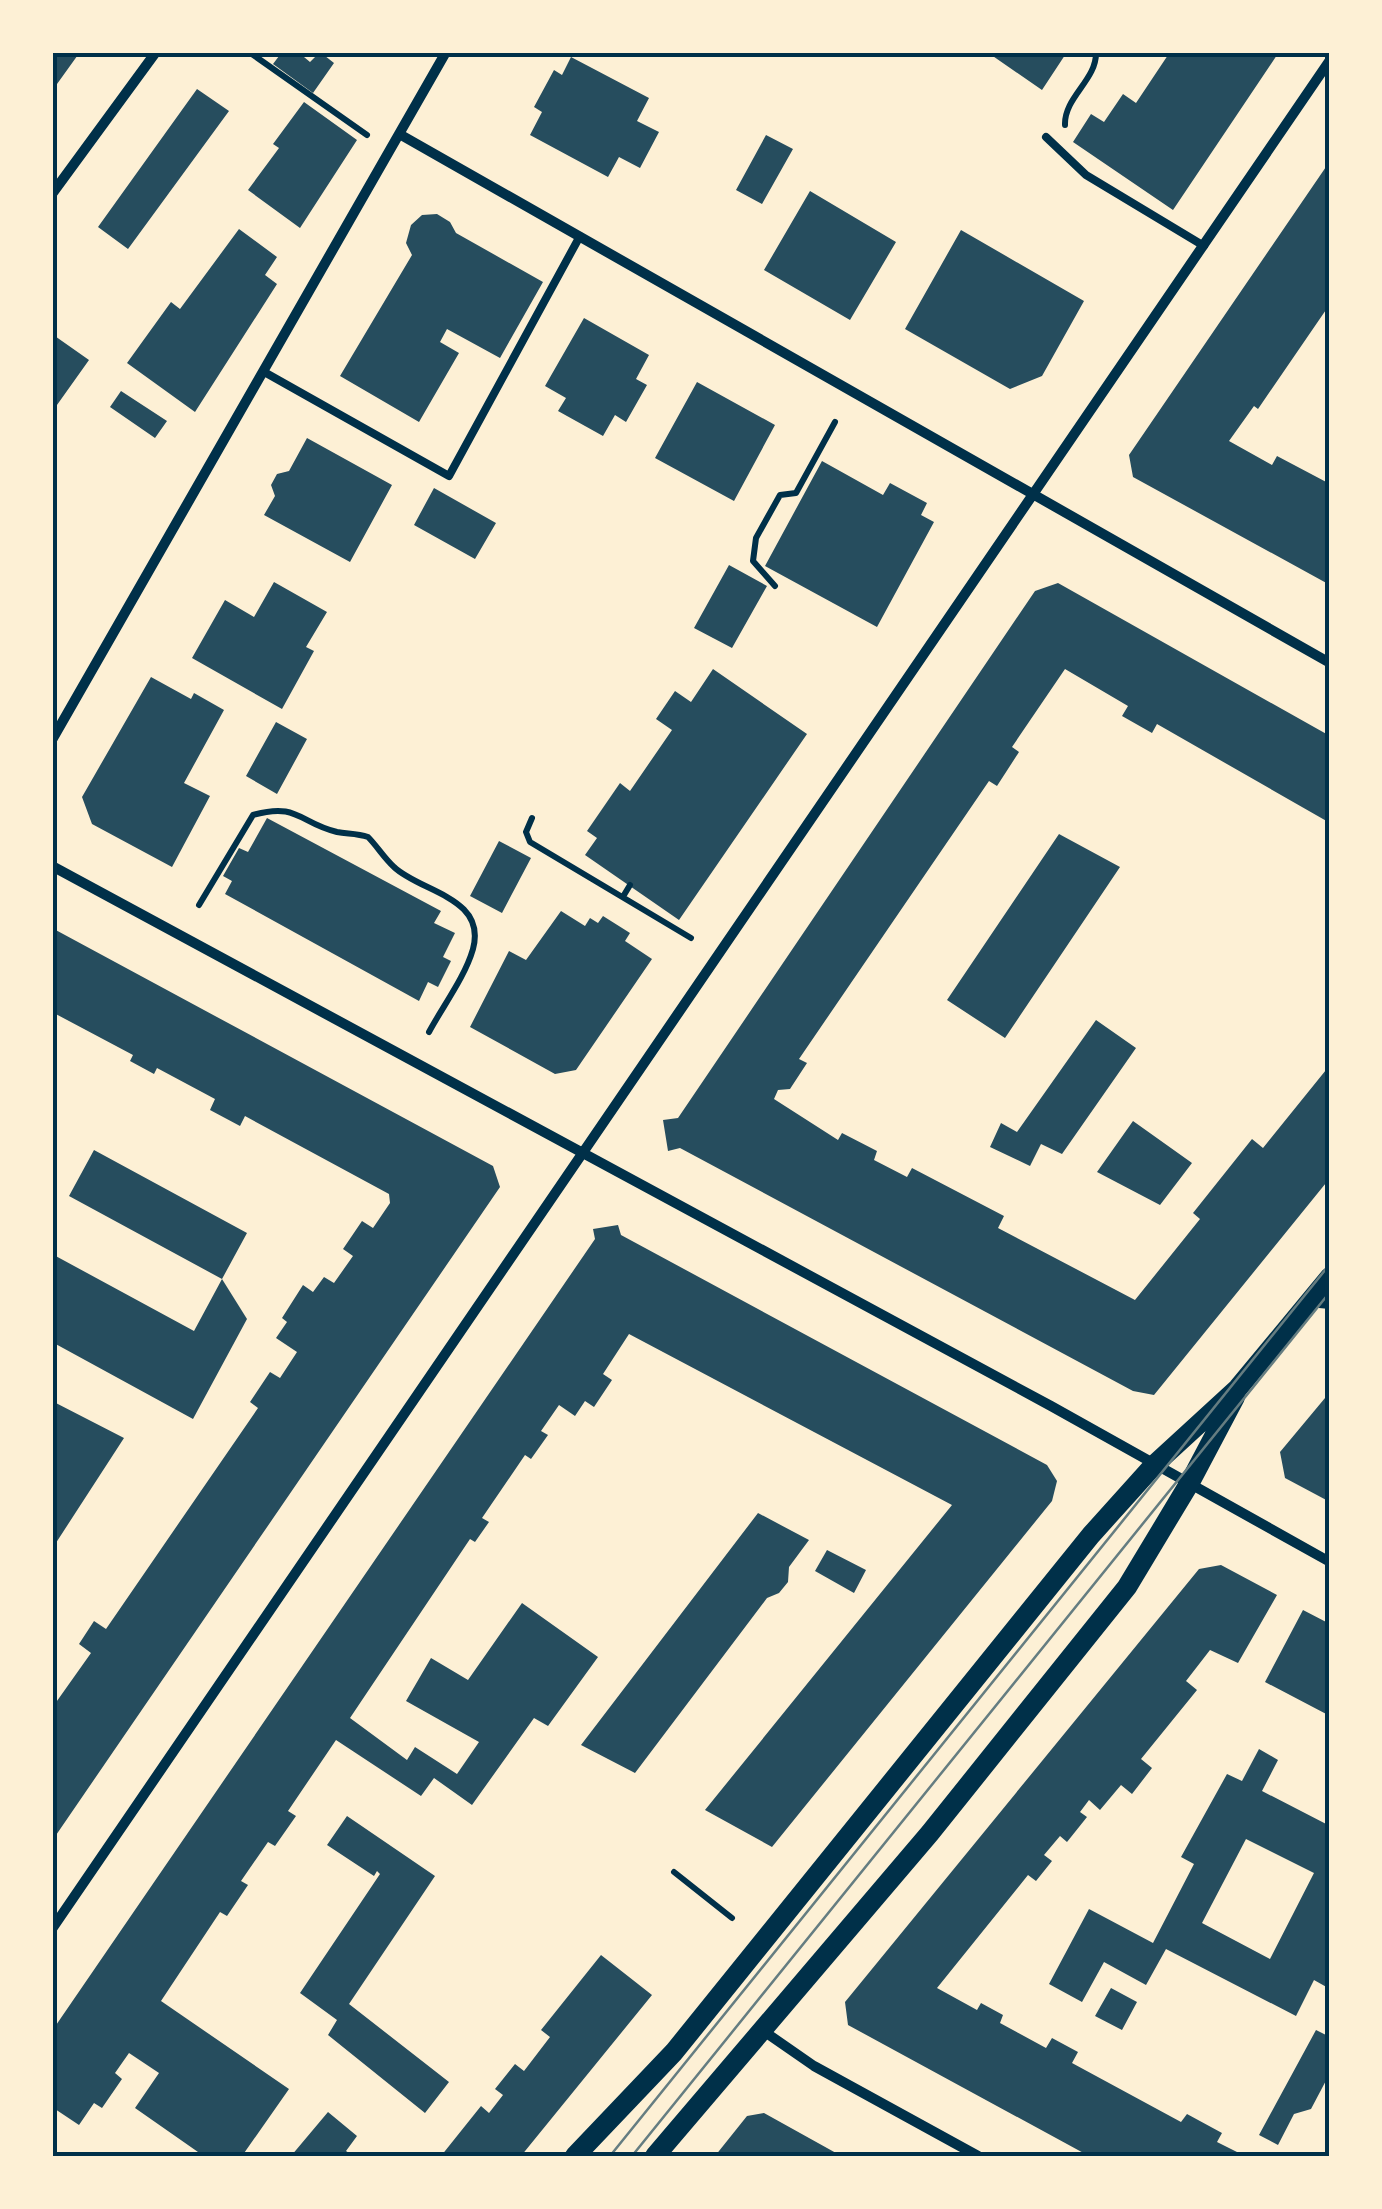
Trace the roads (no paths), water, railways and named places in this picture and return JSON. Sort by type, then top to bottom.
[{"type":"main road","points":[[575,2156],[674,2052],[1091,1534],[1154,1464],[1238,1388],[1319,1303],[1330,1276]]},
{"type":"main road","points":[[656,2156],[930,1833],[1127,1586],[1189,1484],[1238,1388]]},
{"type":"street","points":[[52,194],[156,52]]},
{"type":"street","points":[[52,740],[266,373],[446,52]]},
{"type":"street","points":[[52,1929],[1330,60]]},
{"type":"street","points":[[401,135],[1330,663]]},
{"type":"street","points":[[52,866],[1330,1562]]},
{"type":"street","points":[[762,2030],[814,2066],[978,2156]]},
{"type":"lane","points":[[1046,137],[1086,175],[1204,246]]},
{"type":"lane","points":[[266,373],[449,476],[580,236]]},
{"type":"tram line","points":[[610,2156],[1330,1264]]},
{"type":"tram line","points":[[632,2156],[1330,1292]]}]
